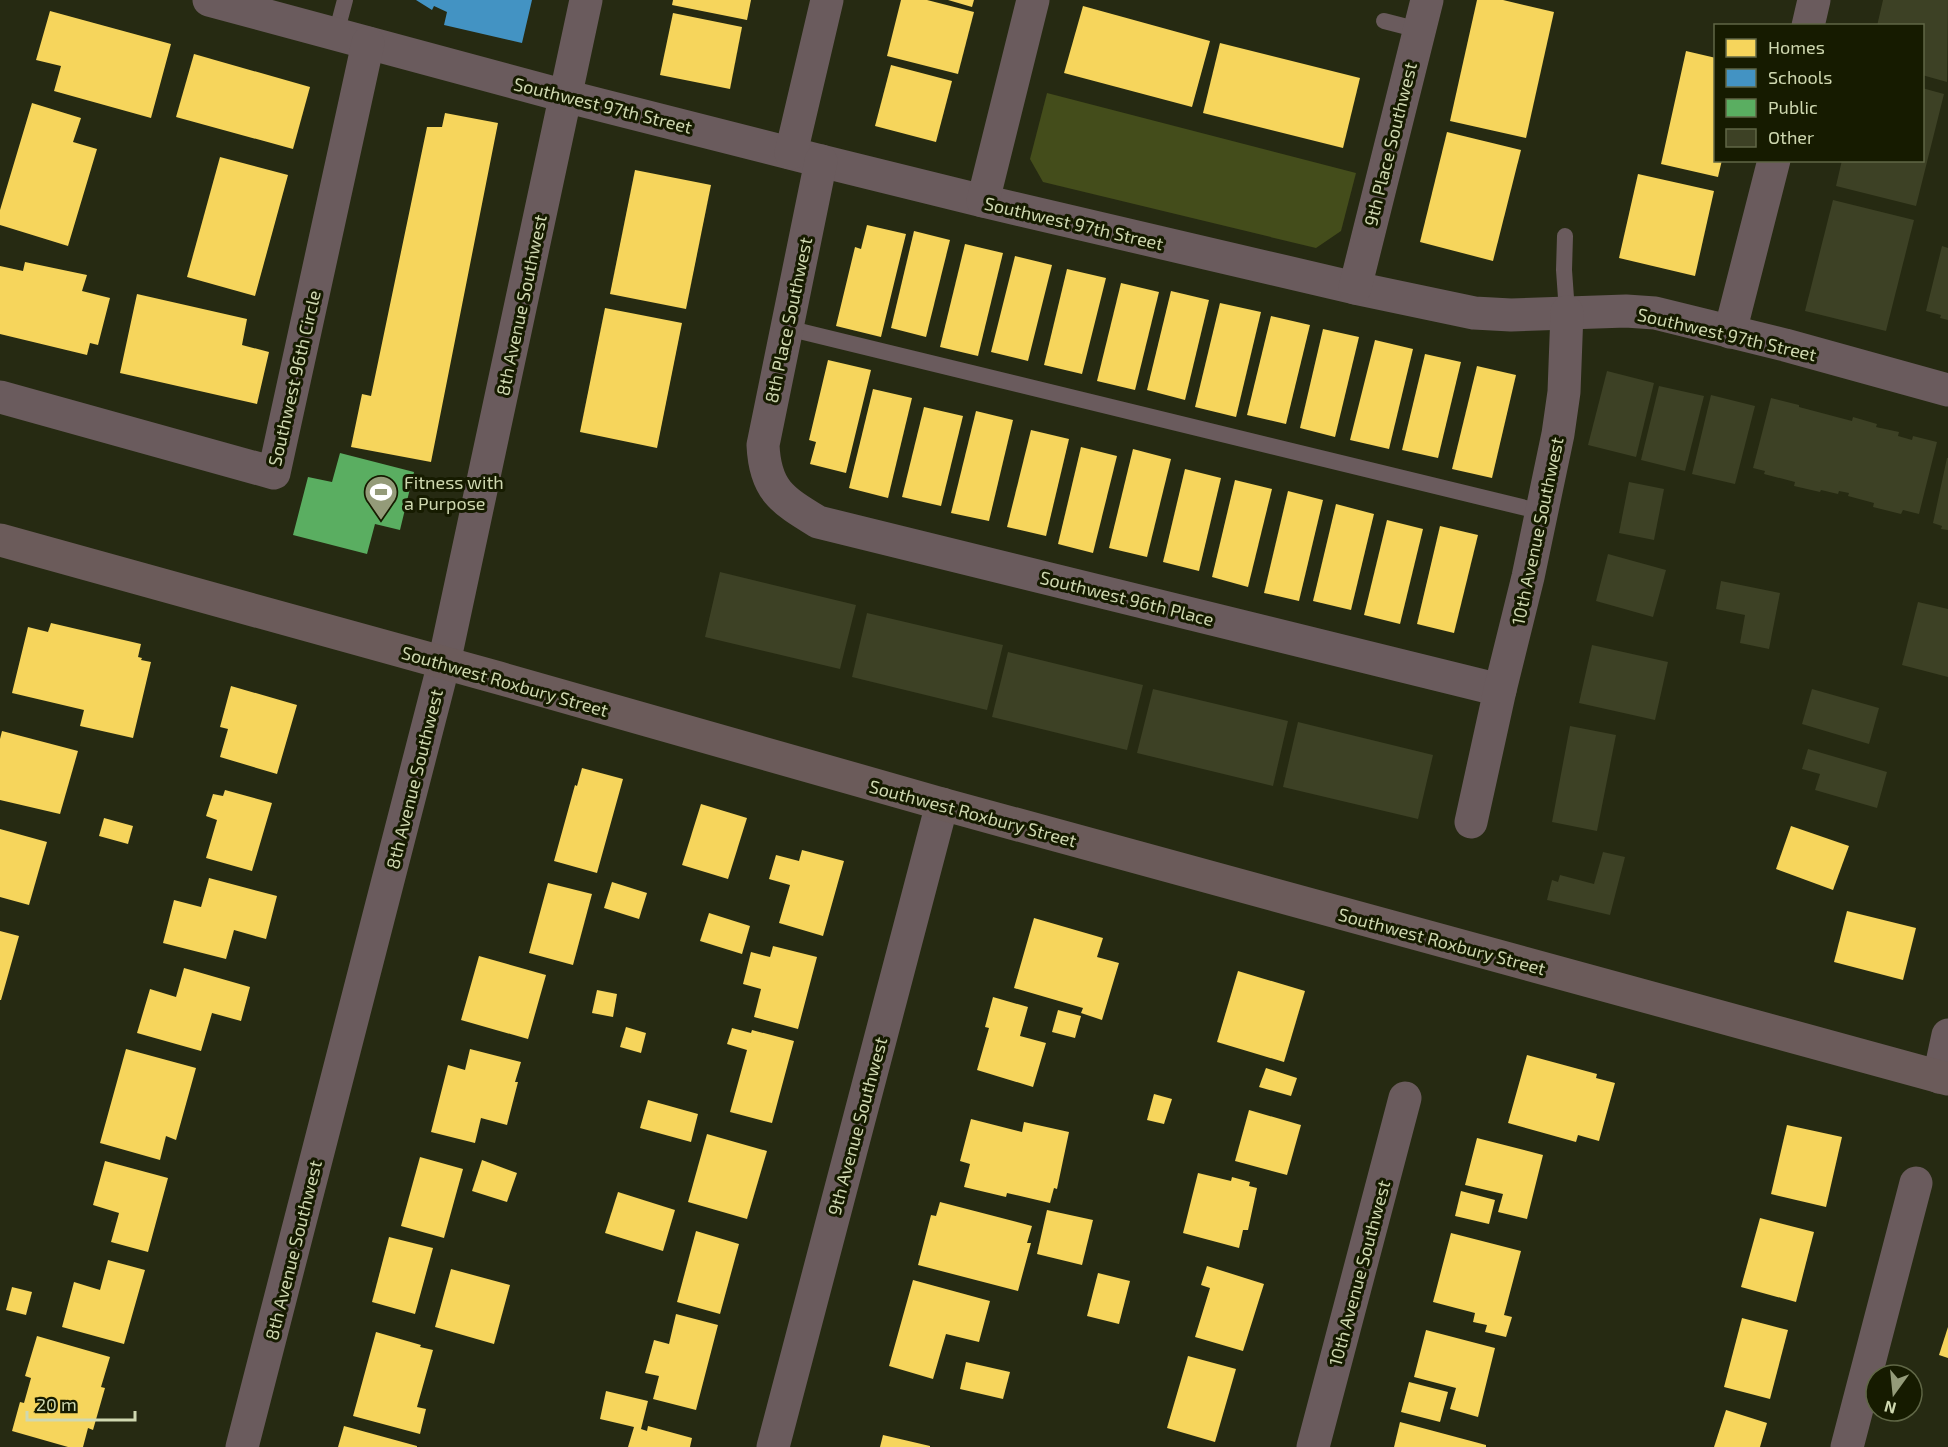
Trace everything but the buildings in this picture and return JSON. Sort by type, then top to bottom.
[{"type":"main road","name":"Southwest Roxbury Street","points":[[0,540],[942,804],[1943,1078]]},
{"type":"street","name":"Southwest 97th Street","points":[[209,0],[565,96],[806,157],[1355,288],[1474,313],[1511,315],[1626,311],[1655,313],[1785,345],[1948,390]]},
{"type":"street","name":"8th Avenue Southwest","points":[[242,1447],[444,663],[586,0]]},
{"type":"street","name":"8th Place Southwest","points":[[768,480],[764,466],[763,445],[787,328],[806,157],[827,0]]},
{"type":"street","points":[[983,201],[1033,0]]},
{"type":"street","points":[[1808,24],[1814,0]]},
{"type":"street","name":"9th Place Southwest","points":[[1355,288],[1423,15]]},
{"type":"street","name":"Southwest 96th Circle","points":[[0,398],[274,473],[368,43]]},
{"type":"street","points":[[1730,332],[1773,162]]},
{"type":"street","name":"10th Avenue Southwest","points":[[1471,822],[1528,577],[1558,434],[1564,392],[1567,312]]},
{"type":"street","name":"Southwest 96th Place","points":[[768,480],[787,503],[818,522],[1500,690]]},
{"type":"street","name":"9th Avenue Southwest","points":[[773,1447],[942,804]]},
{"type":"street","points":[[1943,1078],[1948,1035]]},
{"type":"street","name":"10th Avenue Southwest","points":[[1313,1447],[1405,1098]]},
{"type":"street","points":[[1847,1447],[1916,1183]]},
{"type":"lane","points":[[336,34],[345,0]]},
{"type":"lane","points":[[1384,21],[1423,15]]},
{"type":"lane","name":"10th Avenue Southwest","points":[[1565,236],[1564,270],[1567,312]]},
{"type":"lane","points":[[787,328],[1542,512]]},
{"type":"green space","points":[[1047,93],[1356,173],[1341,231],[1316,248],[1043,182],[1030,159]]},
{"type":"place","name":"Fitness with a Purpose","points":[[381,521]]}]
